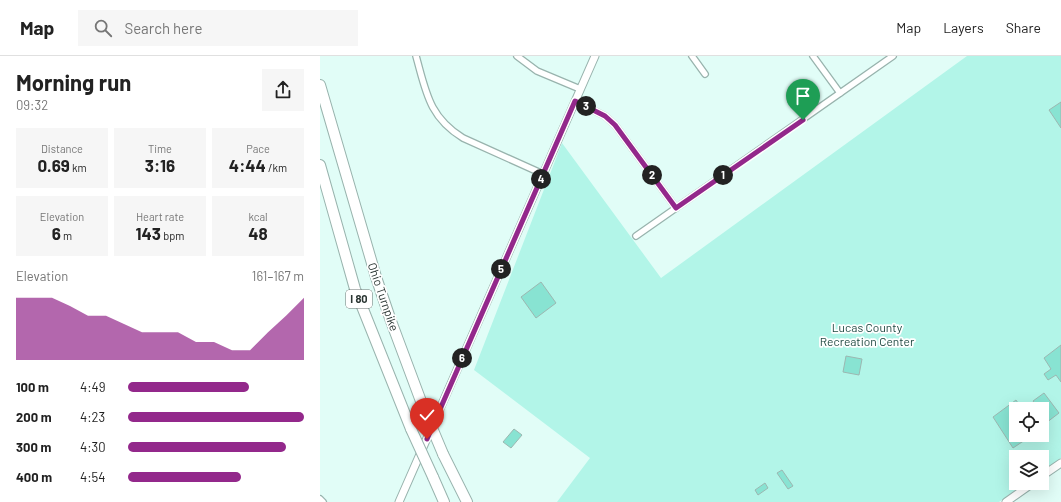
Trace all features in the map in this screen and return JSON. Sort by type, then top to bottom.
[{"type":"highway","name":"Ohio Turnpike","points":[[320,85],[381,292],[422,404],[443,454],[466,502]]},
{"type":"highway","name":"Ohio Turnpike","points":[[320,165],[355,289],[411,429],[444,502]]},
{"type":"street","points":[[416,56],[430,103],[440,118],[453,132],[463,138],[543,174]]},
{"type":"street","points":[[517,56],[528,66],[537,71],[580,89]]},
{"type":"street","points":[[399,502],[595,56]]},
{"type":"street","points":[[692,56],[705,74]]},
{"type":"street","points":[[813,56],[840,93]]},
{"type":"street","points":[[636,236],[893,56]]},
{"type":"street","points":[[575,101],[605,116],[615,125],[676,208]]},
{"type":"street","points":[[1049,472],[1061,464]]},
{"type":"street","points":[[1006,502],[1023,490]]},
{"type":"street","points":[[320,499],[323,502]]},
{"type":"green space","name":"Lucas County Recreation Center","points":[[967,56],[1061,56],[1061,458],[1049,466],[1049,450],[1009,450],[1009,490],[1015,490],[999,502],[557,502],[590,458],[474,370],[562,143],[661,278]]},
{"type":"building","points":[[1061,102],[1061,128],[1049,110]]},
{"type":"building","points":[[541,282],[556,303],[536,318],[521,297]]},
{"type":"building","points":[[1061,345],[1061,382],[1056,375],[1048,380],[1044,374],[1051,369],[1044,358]]},
{"type":"building","points":[[846,356],[862,359],[859,375],[843,372]]},
{"type":"building","points":[[1044,393],[1059,413],[1049,421],[1049,402],[1033,401]]},
{"type":"building","points":[[1009,405],[1009,442],[993,417]]},
{"type":"building","points":[[514,429],[522,435],[511,448],[503,442]]},
{"type":"building","points":[[1009,442],[1022,442],[1013,448]]},
{"type":"building","points":[[782,470],[793,486],[788,489],[777,473]]},
{"type":"building","points":[[765,483],[768,488],[758,495],[755,490]]},
{"type":"route","points":[[427,439],[575,101],[610,119],[676,208],[803,120]]}]
